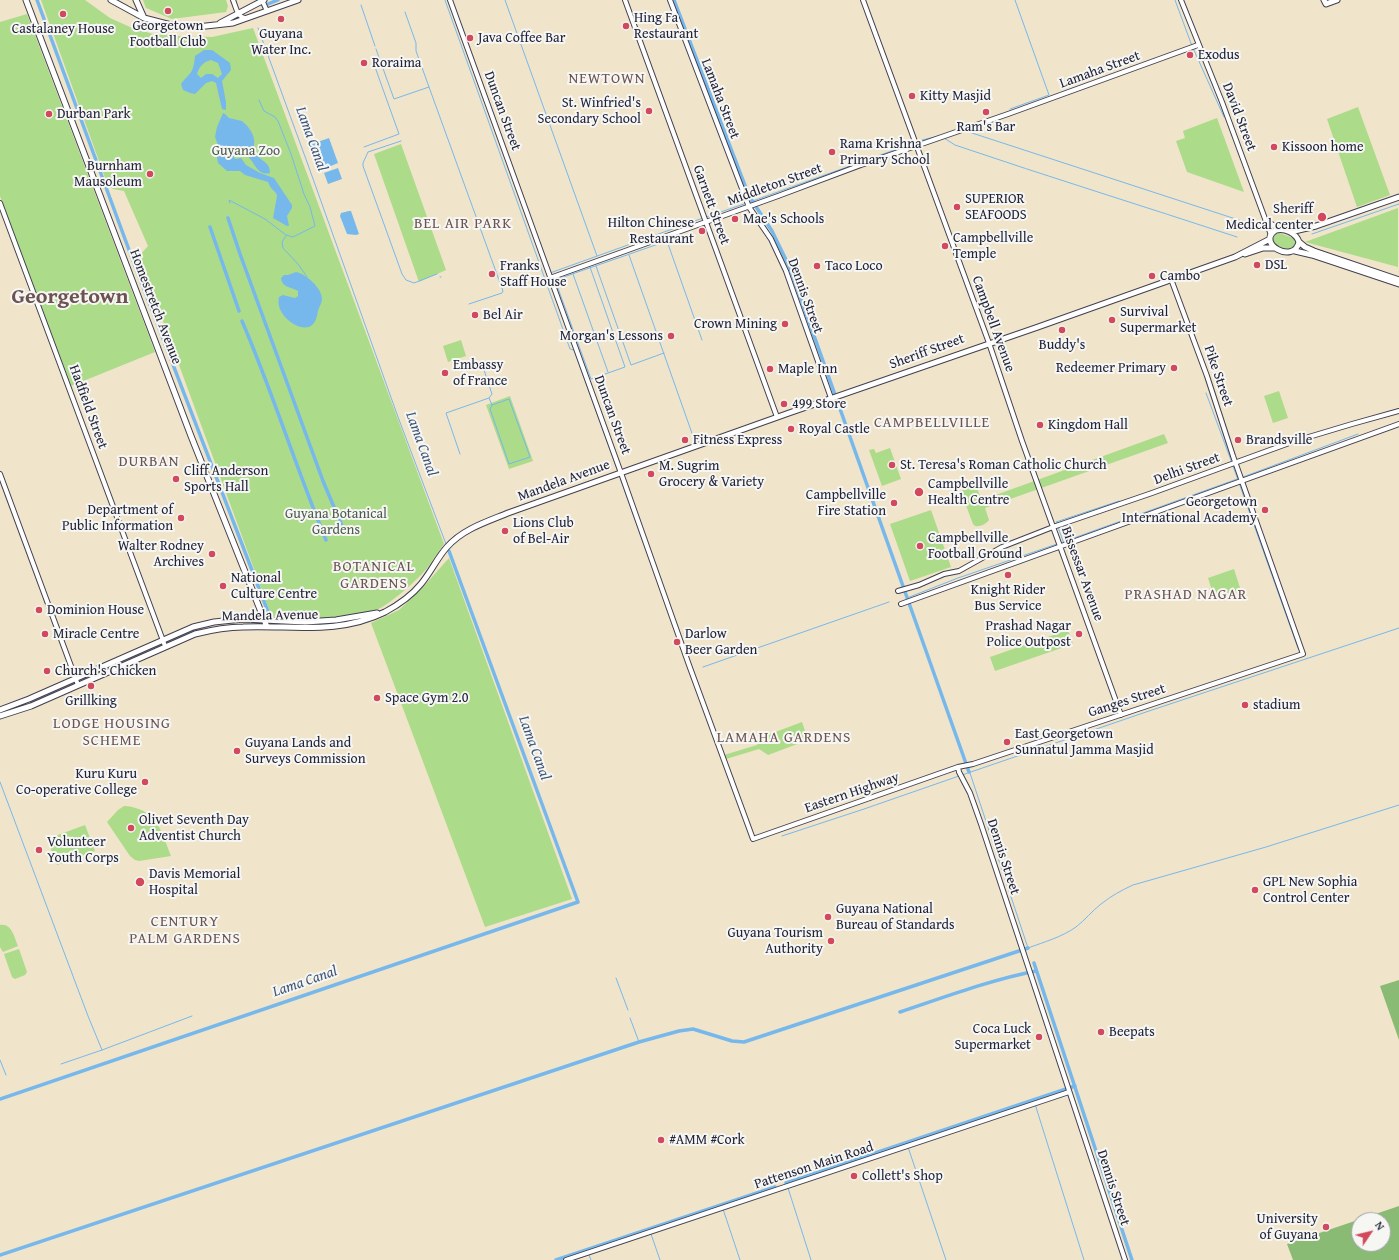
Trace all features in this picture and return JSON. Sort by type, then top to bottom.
[{"type":"main road","name":"Homestretch Avenue","points":[[26,0],[191,436],[268,628]]},
{"type":"main road","points":[[111,0],[144,18],[175,26],[198,27],[226,24],[252,17],[298,0]]},
{"type":"main road","points":[[127,10],[134,8],[136,0]]},
{"type":"main road","points":[[136,0],[144,18]]},
{"type":"main road","points":[[219,24],[262,0]]},
{"type":"main road","points":[[1324,0],[1326,4],[1337,0]]},
{"type":"main road","points":[[1290,232],[1307,229],[1399,197]]},
{"type":"main road","points":[[1399,280],[1313,253],[1295,251],[1286,252],[1275,248],[1271,244],[1270,237],[1274,231],[1279,229],[1290,232],[1313,253],[1399,284]]},
{"type":"main road","points":[[1295,251],[1298,247],[1302,233],[1307,229]]},
{"type":"main road","name":"Sheriff Street","points":[[1240,254],[1270,237]]},
{"type":"main road","name":"Sheriff Street","points":[[619,474],[831,398],[1171,280],[1240,254],[1263,248],[1275,248]]},
{"type":"main road","name":"Mandela Avenue","points":[[0,716],[31,706],[195,634],[215,629],[243,627],[308,629],[341,626],[365,621],[404,600],[420,585],[452,542],[464,532],[619,474]]},
{"type":"main road","name":"Mandela Avenue","points":[[0,710],[193,627],[214,622],[243,619],[305,622],[336,620],[386,611]]},
{"type":"street","points":[[233,0],[241,17],[252,17]]},
{"type":"street","points":[[262,0],[267,11]]},
{"type":"street","name":"Duncan Street","points":[[450,0],[619,474],[693,678],[724,756],[753,839]]},
{"type":"street","name":"Garnett Street","points":[[625,0],[777,417]]},
{"type":"street","name":"Lamaha Street","points":[[670,0],[746,200],[750,206]]},
{"type":"street","name":"Campbell Avenue","points":[[863,0],[989,343],[1022,441]]},
{"type":"street","name":"David Street","points":[[1181,0],[1195,47],[1225,109],[1270,237]]},
{"type":"street","name":"Lamaha Street","points":[[1008,114],[1195,47]]},
{"type":"street","name":"Middleton Street","points":[[550,278],[758,204],[855,167],[1008,114]]},
{"type":"street","name":"Hadfield Street","points":[[0,203],[165,646]]},
{"type":"street","name":"Dennis Street","points":[[750,206],[771,240],[786,271],[831,398]]},
{"type":"street","points":[[1265,220],[1272,226],[1279,229]]},
{"type":"street","name":"Pike Street","points":[[1171,280],[1207,376],[1240,480],[1303,654]]},
{"type":"street","name":"Delhi Street","points":[[898,591],[919,585],[944,574],[959,571],[1002,547],[1053,527],[1300,440],[1399,411]]},
{"type":"street","points":[[901,604],[1059,544],[1399,424]]},
{"type":"street","name":"Bissessar Avenue","points":[[1022,441],[1120,715]]},
{"type":"street","points":[[0,474],[78,685]]},
{"type":"street","name":"Ganges Street","points":[[958,767],[973,764],[1303,654]]},
{"type":"street","name":"Dennis Street","points":[[958,767],[960,775],[970,793],[981,824],[1125,1260]]},
{"type":"street","name":"Eastern Highway","points":[[753,839],[958,767]]},
{"type":"street","name":"Pattenson Main Road","points":[[566,1260],[1070,1092]]},
{"type":"green space","name":"Guyana Botanical Gardens","points":[[41,0],[85,0],[110,18],[130,27],[153,34],[212,37],[253,28],[444,544],[428,567],[418,578],[396,598],[376,610],[364,614],[338,618],[272,618],[139,256],[148,246],[124,191],[113,189],[108,186]]},
{"type":"green space","points":[[143,0],[226,0],[228,6],[226,12],[172,19],[146,8]]},
{"type":"green space","points":[[27,14],[155,352],[71,386],[0,196],[0,22]]},
{"type":"green space","points":[[1358,107],[1390,195],[1357,207],[1327,119]]},
{"type":"green space","points":[[1217,118],[1244,192],[1187,172],[1176,141],[1185,138],[1183,131]]},
{"type":"green space","points":[[401,144],[446,270],[419,282],[374,154]]},
{"type":"green space","points":[[1398,208],[1398,267],[1305,242]]},
{"type":"green space","points":[[1279,233],[1294,238],[1296,243],[1295,246],[1288,249],[1281,248],[1276,245],[1273,242],[1273,238]]},
{"type":"green space","points":[[461,340],[466,356],[448,362],[443,346]]},
{"type":"green space","points":[[1279,391],[1288,418],[1273,423],[1264,396]]},
{"type":"green space","points":[[510,396],[533,461],[509,469],[486,405]]},
{"type":"green space","points":[[1164,434],[1168,443],[985,508],[989,520],[981,526],[975,526],[973,524],[961,492],[964,489],[976,486],[982,500]]},
{"type":"green space","points":[[890,448],[901,479],[882,486],[869,450],[874,449],[876,453]]},
{"type":"green space","name":"Campbellville Football Ground","points":[[931,510],[951,567],[910,581],[890,524]]},
{"type":"green space","points":[[449,558],[572,899],[485,927],[371,623],[399,610],[424,586]]},
{"type":"green space","points":[[1234,569],[1241,591],[1215,600],[1208,578]]},
{"type":"green space","points":[[1068,630],[1073,644],[995,671],[990,657]]},
{"type":"green space","points":[[802,722],[808,740],[768,755],[759,749],[726,759],[724,755],[757,745],[762,737]]},
{"type":"green space","points":[[124,806],[143,811],[156,822],[171,856],[139,861],[130,856],[107,822]]},
{"type":"green space","points":[[85,825],[95,851],[57,865],[47,839]]},
{"type":"green space","points":[[0,925],[10,928],[18,946],[3,952],[0,947]]},
{"type":"green space","points":[[19,949],[27,972],[25,975],[15,979],[12,977],[4,954]]},
{"type":"green space","points":[[1399,980],[1399,1040],[1380,986]]},
{"type":"green space","points":[[1399,1206],[1399,1260],[1293,1260],[1287,1244],[1351,1222],[1351,1252],[1391,1252],[1391,1212],[1381,1212]]},
{"type":"water","points":[[204,50],[212,50],[230,63],[231,70],[222,81],[226,110],[222,109],[216,83],[212,81],[206,83],[195,94],[183,90],[181,84],[192,70],[195,56]],"holes":[[[211,60],[218,63],[222,74],[218,78],[212,74],[206,74],[201,78],[197,74],[200,67],[204,63]]]},
{"type":"water","points":[[223,113],[229,118],[242,121],[251,131],[254,139],[255,152],[258,157],[267,164],[270,169],[270,173],[267,174],[261,172],[239,146],[234,151],[234,158],[241,158],[246,165],[260,173],[274,178],[292,205],[292,208],[287,216],[289,226],[273,218],[277,196],[268,182],[245,175],[240,171],[227,171],[218,163],[217,157],[219,148],[215,137],[217,127]]},
{"type":"water","points":[[329,138],[338,163],[319,171],[309,145]]},
{"type":"water","points":[[338,168],[342,179],[328,184],[324,173]]},
{"type":"water","points":[[351,211],[359,234],[347,234],[340,216],[341,213]]},
{"type":"water","points":[[296,272],[313,282],[321,295],[322,300],[315,321],[309,327],[299,326],[290,321],[283,314],[279,306],[279,297],[283,295],[295,298],[298,296],[298,291],[283,284],[281,278],[284,275]]},
{"type":"waterway","points":[[37,0],[132,258],[270,617]]},
{"type":"waterway","points":[[268,4],[278,0]]},
{"type":"waterway","points":[[445,0],[570,349],[574,350],[618,472]]},
{"type":"waterway","points":[[505,0],[597,256]]},
{"type":"waterway","points":[[674,0],[749,196],[772,231],[790,268],[969,772]]},
{"type":"waterway","points":[[1010,109],[1049,95],[1015,0]]},
{"type":"waterway","points":[[1175,0],[1192,46]]},
{"type":"waterway","points":[[361,5],[375,46]]},
{"type":"waterway","points":[[376,49],[394,99],[429,87],[416,51],[416,43],[405,12]]},
{"type":"waterway","name":"Lama Canal","points":[[258,28],[398,417],[446,544]]},
{"type":"waterway","points":[[1193,48],[1224,117]]},
{"type":"waterway","points":[[364,147],[399,134],[375,67]]},
{"type":"waterway","points":[[429,87],[503,291],[502,293],[469,304]]},
{"type":"waterway","points":[[230,203],[229,200],[265,219],[286,235],[293,237],[315,226],[310,207],[278,121],[275,117],[264,111],[259,100]]},
{"type":"waterway","points":[[972,133],[1251,224]]},
{"type":"waterway","points":[[922,140],[939,136]]},
{"type":"waterway","points":[[944,138],[955,145],[1026,169],[1237,237]]},
{"type":"waterway","points":[[401,141],[368,152],[363,166],[402,274],[406,280],[414,283],[437,274]]},
{"type":"waterway","points":[[750,202],[911,144]]},
{"type":"waterway","points":[[706,217],[747,203]]},
{"type":"waterway","points":[[1312,234],[1399,204]]},
{"type":"waterway","points":[[228,218],[323,481],[342,526]]},
{"type":"waterway","points":[[550,273],[703,218]]},
{"type":"waterway","points":[[210,227],[239,311]]},
{"type":"waterway","points":[[286,236],[282,242],[283,248],[298,264],[307,277]]},
{"type":"waterway","points":[[590,267],[625,367],[591,379],[555,280],[667,241],[702,340]]},
{"type":"waterway","points":[[629,255],[694,439]]},
{"type":"waterway","points":[[596,266],[631,365],[664,353]]},
{"type":"waterway","points":[[573,274],[608,372]]},
{"type":"waterway","points":[[242,321],[264,375],[326,540]]},
{"type":"waterway","points":[[483,367],[492,394],[489,398],[492,405],[509,399],[530,457],[509,464],[490,409],[492,405]]},
{"type":"waterway","points":[[1206,393],[1232,463]]},
{"type":"waterway","points":[[460,454],[446,413],[489,398]]},
{"type":"waterway","points":[[1243,477],[1358,434]]},
{"type":"waterway","points":[[1233,466],[1238,480]]},
{"type":"waterway","points":[[619,475],[652,567]]},
{"type":"waterway","points":[[1060,543],[1240,478]]},
{"type":"waterway","points":[[1239,483],[1298,648]]},
{"type":"waterway","points":[[1057,524],[1056,522],[1119,501]]},
{"type":"waterway","points":[[1058,527],[1063,541]]},
{"type":"waterway","points":[[907,598],[958,578],[1057,544]]},
{"type":"waterway","name":"Lama Canal","points":[[0,1099],[578,902],[449,551]]},
{"type":"waterway","points":[[703,667],[889,602]]},
{"type":"waterway","points":[[962,775],[1399,628]]},
{"type":"waterway","points":[[970,773],[1028,948],[1071,931],[1105,901],[1133,885],[1266,847],[1399,805]]},
{"type":"waterway","points":[[782,836],[959,776]]},
{"type":"waterway","points":[[0,782],[102,1050]]},
{"type":"waterway","points":[[0,1255],[639,1042],[679,1031],[693,1029],[732,1041],[744,1042],[1028,948]]},
{"type":"waterway","points":[[1034,963],[1132,1260]]},
{"type":"waterway","points":[[900,1012],[985,984],[1036,971]]},
{"type":"waterway","points":[[616,978],[628,1010]]},
{"type":"waterway","points":[[61,1064],[192,1016]]},
{"type":"waterway","points":[[630,1018],[639,1042]]},
{"type":"waterway","points":[[0,1060],[6,1075]]},
{"type":"waterway","points":[[786,1183],[1075,1086]]},
{"type":"waterway","points":[[1035,1104],[1084,1260]]},
{"type":"waterway","points":[[908,1147],[946,1260]]},
{"type":"waterway","points":[[556,1260],[775,1187]]},
{"type":"waterway","points":[[788,1188],[811,1260]]},
{"type":"waterway","points":[[723,1209],[740,1260]]},
{"type":"waterway","points":[[651,1234],[660,1260]]},
{"type":"waterway","points":[[589,1255],[591,1260]]},
{"type":"place","name":"Georgetown Football Club","points":[[168,11]]},
{"type":"place","name":"Castalaney House","points":[[63,14]]},
{"type":"place","name":"Guyana Water Inc.","points":[[281,19]]},
{"type":"place","name":"Hing Fa Restaurant","points":[[626,26]]},
{"type":"place","name":"Java Coffee Bar","points":[[470,38]]},
{"type":"place","name":"Exodus","points":[[1190,55]]},
{"type":"place","name":"Roraima","points":[[364,63]]},
{"type":"place","name":"Kitty Masjid","points":[[912,96]]},
{"type":"place","name":"St. Winfried's Secondary School","points":[[649,111]]},
{"type":"place","name":"Ram's Bar","points":[[986,112]]},
{"type":"place","name":"Durban Park","points":[[49,114]]},
{"type":"place","name":"Kissoon home","points":[[1274,147]]},
{"type":"place","name":"Rama Krishna Primary School","points":[[832,152]]},
{"type":"place","name":"Burnham Mausoleum","points":[[150,174]]},
{"type":"place","name":"SUPERIOR SEAFOODS","points":[[957,207]]},
{"type":"place","name":"Sheriff Medical center","points":[[1322,217]]},
{"type":"place","name":"Mae's Schools","points":[[735,219]]},
{"type":"place","name":"Hilton Chinese Restaurant","points":[[702,231]]},
{"type":"place","name":"Campbellville Temple","points":[[945,246]]},
{"type":"place","name":"DSL","points":[[1257,265]]},
{"type":"place","name":"Taco Loco","points":[[817,266]]},
{"type":"place","name":"Franks Staff House","points":[[492,274]]},
{"type":"place","name":"Cambo","points":[[1152,276]]},
{"type":"place","name":"Bel Air","points":[[475,315]]},
{"type":"place","name":"Survival Supermarket","points":[[1112,320]]},
{"type":"place","name":"Crown Mining","points":[[785,324]]},
{"type":"place","name":"Buddy's","points":[[1062,330]]},
{"type":"place","name":"Morgan's Lessons","points":[[671,336]]},
{"type":"place","name":"Redeemer Primary","points":[[1174,368]]},
{"type":"place","name":"Maple Inn","points":[[770,369]]},
{"type":"place","name":"Embassy of France","points":[[445,373]]},
{"type":"place","name":"499 Store","points":[[784,404]]},
{"type":"place","name":"Kingdom Hall","points":[[1040,425]]},
{"type":"place","name":"Royal Castle","points":[[791,429]]},
{"type":"place","name":"Fitness Express","points":[[685,440]]},
{"type":"place","name":"Brandsville","points":[[1238,440]]},
{"type":"place","name":"St. Teresa's Roman Catholic Church","points":[[892,465]]},
{"type":"place","name":"M. Sugrim Grocery & Variety","points":[[651,474]]},
{"type":"place","name":"Cliff Anderson Sports Hall","points":[[176,479]]},
{"type":"place","name":"Campbellville Health Centre","points":[[919,492]]},
{"type":"place","name":"Campbellville Fire Station","points":[[894,503]]},
{"type":"place","name":"Georgetown International Academy","points":[[1265,510]]},
{"type":"place","name":"Department of Public Information","points":[[181,518]]},
{"type":"place","name":"Lions Club of Bel-Air","points":[[505,531]]},
{"type":"place","name":"Campbellville Football Ground","points":[[920,546]]},
{"type":"place","name":"Walter Rodney Archives","points":[[212,554]]},
{"type":"place","name":"Knight Rider Bus Service","points":[[1008,575]]},
{"type":"place","name":"National Culture Centre","points":[[223,586]]},
{"type":"place","name":"Dominion House","points":[[39,610]]},
{"type":"place","name":"Miracle Centre","points":[[45,634]]},
{"type":"place","name":"Prashad Nagar Police Outpost","points":[[1079,634]]},
{"type":"place","name":"Darlow Beer Garden","points":[[677,642]]},
{"type":"place","name":"Church's Chicken","points":[[47,671]]},
{"type":"place","name":"Grillking","points":[[91,686]]},
{"type":"place","name":"Space Gym 2.0","points":[[377,698]]},
{"type":"place","name":"stadium","points":[[1245,705]]},
{"type":"place","name":"East Georgetown Sunnatul Jamma Masjid","points":[[1007,742]]},
{"type":"place","name":"Guyana Lands and Surveys Commission","points":[[237,751]]},
{"type":"place","name":"Kuru Kuru Co-operative College","points":[[145,782]]},
{"type":"place","name":"Olivet Seventh Day Adventist Church","points":[[131,828]]},
{"type":"place","name":"Volunteer Youth Corps","points":[[39,850]]},
{"type":"place","name":"Davis Memorial Hospital","points":[[140,882]]},
{"type":"place","name":"GPL New Sophia Control Center","points":[[1255,890]]},
{"type":"place","name":"Guyana National Bureau of Standards","points":[[828,917]]},
{"type":"place","name":"Guyana Tourism Authority","points":[[831,941]]},
{"type":"place","name":"Beepats","points":[[1101,1032]]},
{"type":"place","name":"Coca Luck Supermarket","points":[[1039,1037]]},
{"type":"place","name":"#AMM #Cork","points":[[661,1140]]},
{"type":"place","name":"Collett's Shop","points":[[854,1176]]},
{"type":"place","name":"University of Guyana","points":[[1326,1227]]},
{"type":"district","name":"NEWTOWN","points":[[607,79]]},
{"type":"district","name":"BEL AIR PARK","points":[[463,224]]},
{"type":"district","name":"Georgetown","points":[[70,297]]},
{"type":"district","name":"CAMPBELLVILLE","points":[[932,423]]},
{"type":"district","name":"DURBAN","points":[[149,462]]},
{"type":"district","name":"BOTANICAL GARDENS","points":[[374,576]]},
{"type":"district","name":"PRASHAD NAGAR","points":[[1186,595]]},
{"type":"district","name":"LODGE HOUSING SCHEME","points":[[112,732]]},
{"type":"district","name":"LAMAHA GARDENS","points":[[784,738]]},
{"type":"district","name":"CENTURY PALM GARDENS","points":[[185,930]]},
{"type":"park label","name":"Guyana Zoo","points":[[246,151]]}]
